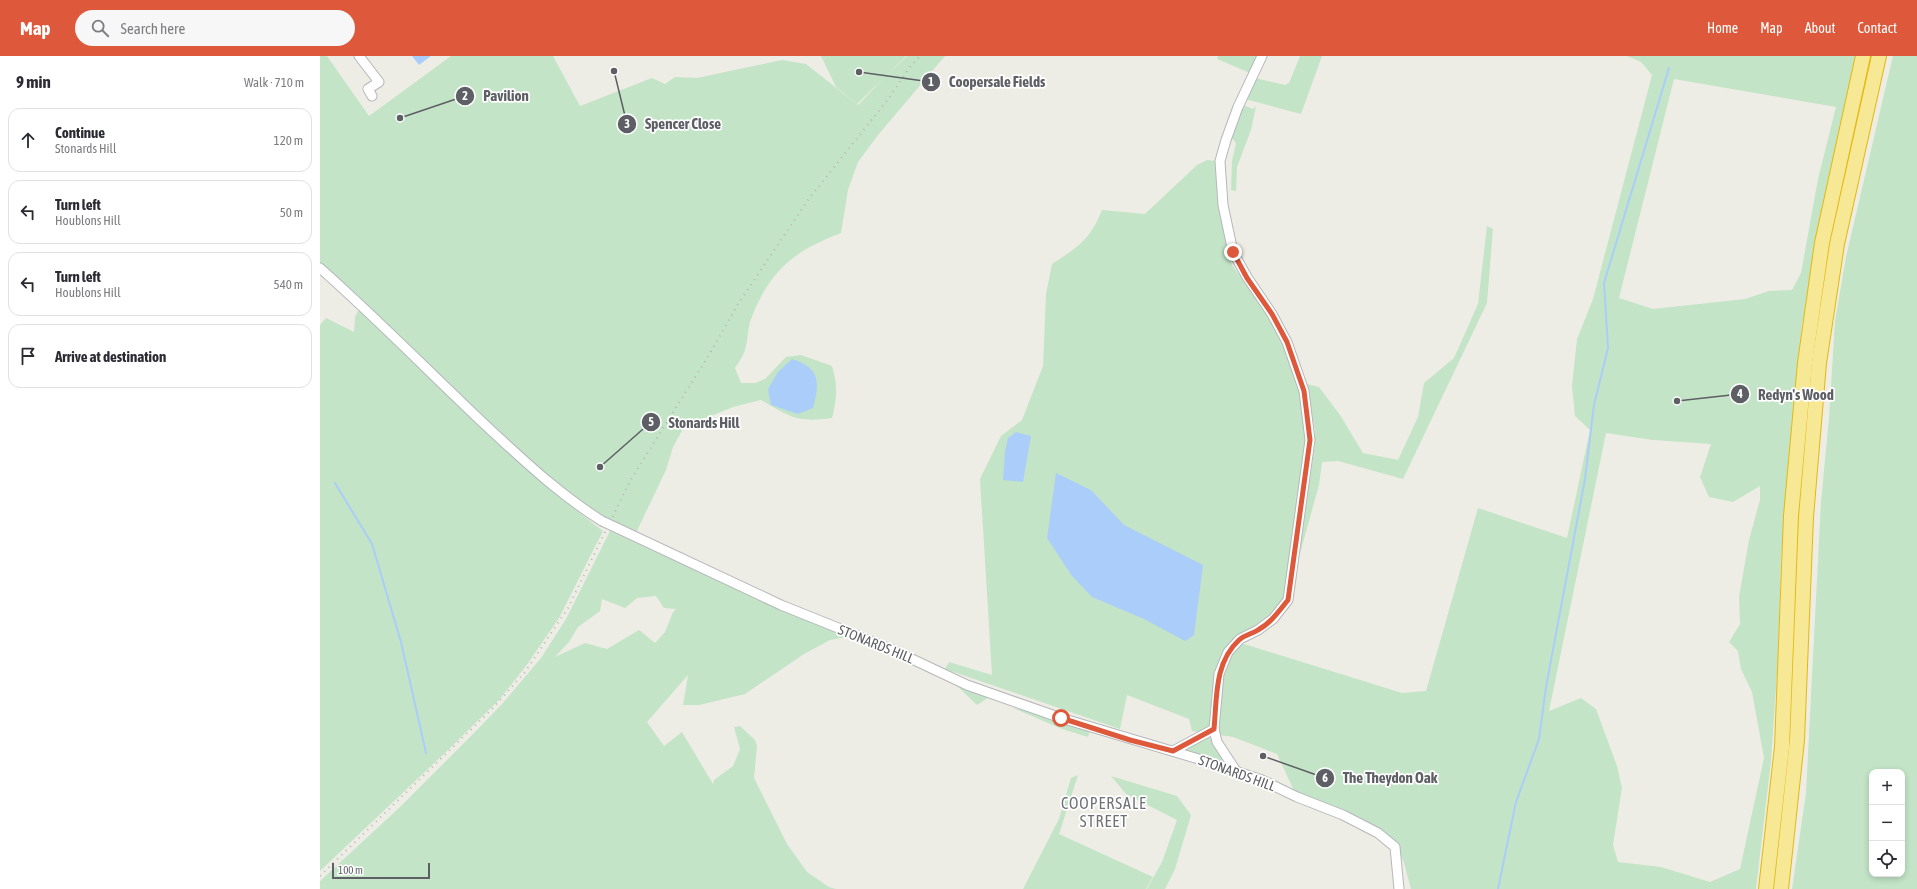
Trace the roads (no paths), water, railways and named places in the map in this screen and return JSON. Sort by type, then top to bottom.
[{"type":"highway","points":[[1766,889],[1782,747],[1791,516],[1805,363],[1822,243],[1863,56]]},
{"type":"highway","points":[[1781,889],[1797,740],[1806,517],[1820,363],[1836,244],[1879,56]]},
{"type":"street","points":[[359,56],[379,82],[368,89],[372,96]]},
{"type":"street","points":[[1236,771],[1217,742],[1214,729],[1218,674],[1228,652],[1240,639],[1258,630],[1273,619],[1288,600],[1310,440],[1304,391],[1287,342],[1272,314],[1247,278],[1233,252],[1223,205],[1220,161],[1238,107],[1262,56]]},
{"type":"street","name":"STONARDS HILL","points":[[320,269],[373,315],[466,407],[556,489],[602,521],[781,605],[893,650],[967,685],[1061,718],[1236,771],[1343,815],[1378,833],[1395,847],[1399,889]]},
{"type":"street","points":[[1173,751],[1214,729]]},
{"type":"water","points":[[412,56],[431,56],[419,65]]},
{"type":"water","points":[[792,359],[808,367],[816,377],[817,383],[817,391],[813,408],[798,414],[771,405],[768,389],[778,372]]},
{"type":"water","points":[[1016,432],[1031,436],[1023,482],[1003,480],[1005,451],[1008,438]]},
{"type":"water","points":[[1056,473],[1091,490],[1124,525],[1203,565],[1194,635],[1185,641],[1144,619],[1092,597],[1072,576],[1047,538]]},
{"type":"waterway","points":[[1498,889],[1516,802],[1539,739],[1546,687],[1585,479],[1594,405],[1608,348],[1604,283],[1669,68]]},
{"type":"waterway","points":[[335,483],[372,544],[401,642],[426,753]]},
{"type":"railway","points":[[320,876],[491,710],[525,672],[568,608],[630,481],[709,355],[738,304],[808,200],[889,98],[910,67],[920,56]]},
{"type":"place","name":"Spencer Close","points":[[614,71]]},
{"type":"place","name":"Coopersale Fields","points":[[859,72]]},
{"type":"place","name":"Pavilion","points":[[400,118]]},
{"type":"place","name":"Redyn's Wood","points":[[1677,401]]},
{"type":"place","name":"Stonards Hill","points":[[600,467]]},
{"type":"place","name":"The Theydon Oak","points":[[1263,756]]},
{"type":"district","name":"COOPERSALE STREET","points":[[1104,812]]}]
